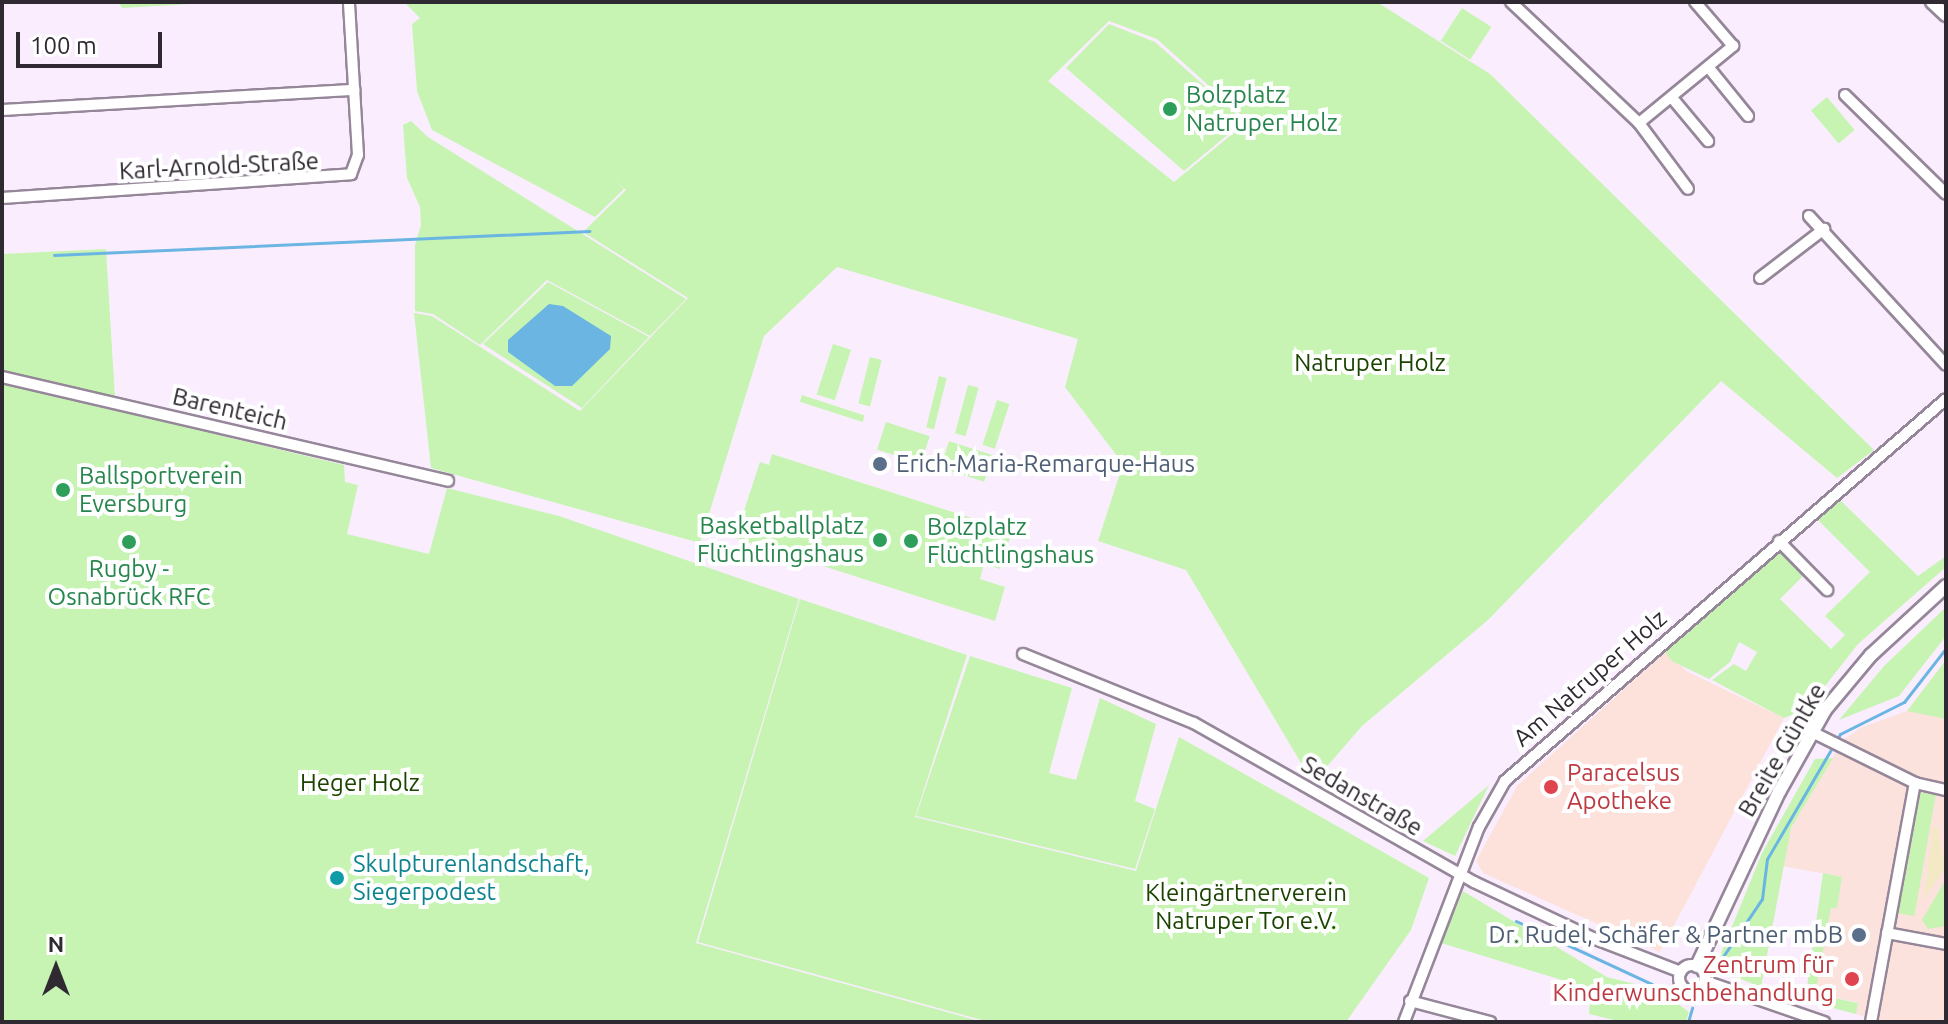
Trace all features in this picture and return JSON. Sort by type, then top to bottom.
[{"type":"street","points":[[2,110],[354,90],[349,2]]},
{"type":"street","points":[[1511,2],[1639,123],[1688,189]]},
{"type":"street","points":[[1639,123],[1673,99],[1733,46],[1695,2]]},
{"type":"street","points":[[1932,2],[1946,15]]},
{"type":"street","points":[[1709,68],[1748,116]]},
{"type":"street","name":"Karl-Arnold-Straße","points":[[2,198],[341,179],[351,174],[358,155],[354,90]]},
{"type":"street","points":[[1845,95],[1946,194]]},
{"type":"street","points":[[1673,99],[1708,141]]},
{"type":"street","points":[[1809,216],[1946,365]]},
{"type":"street","points":[[1760,278],[1824,229]]},
{"type":"street","name":"Barenteich","points":[[2,377],[448,481]]},
{"type":"street","name":"Am Natruper Holz","points":[[1404,1022],[1491,802],[1520,764],[1946,399]]},
{"type":"street","points":[[1779,541],[1827,590]]},
{"type":"street","name":"Breite Güntke","points":[[1697,966],[1812,732],[1871,655],[1946,586]]},
{"type":"street","name":"Sedanstraße","points":[[1023,654],[1194,723],[1543,916],[1681,972],[1681,983],[1688,990],[1699,989],[1705,981],[1824,1022]]},
{"type":"street","points":[[1812,732],[1915,783],[1946,790]]},
{"type":"street","points":[[1871,1022],[1915,783]]},
{"type":"street","points":[[1887,933],[1946,944]]},
{"type":"street","points":[[1681,972],[1697,966],[1705,981]]},
{"type":"street","points":[[1410,1001],[1490,1022]]},
{"type":"shaded area","points":[[1665,652],[1688,672],[1784,718],[1660,952],[1483,873],[1476,861],[1517,786]]},
{"type":"shaded area","points":[[1946,660],[1946,1022],[1883,1022],[1856,1014],[1857,1002],[1814,994],[1831,907],[1836,908],[1842,877],[1782,866],[1791,828],[1843,740],[1860,728],[1907,711]]},
{"type":"green space","points":[[118,2],[191,2],[191,4],[122,8]]},
{"type":"green space","name":"Natruper Holz","points":[[404,2],[1377,2],[1490,74],[1874,450],[1837,478],[1721,381],[1488,620],[1362,726],[1317,778],[1307,773],[1186,570],[1098,541],[1123,464],[1065,387],[1078,339],[837,267],[764,336],[700,543],[431,468],[414,313],[432,316],[580,411],[688,298],[583,232],[626,190],[612,178],[624,189],[595,217],[432,130],[417,91],[412,24],[420,18]],"holes":[[[1109,21],[1157,39],[1248,121],[1174,182],[1048,81]]]},
{"type":"green space","points":[[1462,8],[1491,27],[1470,60],[1441,41]]},
{"type":"green space","points":[[1109,24],[1155,42],[1244,121],[1184,171],[1066,68]]},
{"type":"green space","points":[[1827,97],[1855,130],[1839,143],[1811,110]]},
{"type":"green space","points":[[411,121],[428,137],[686,299],[650,336],[547,280],[480,345],[433,314],[415,311],[415,245],[421,225],[420,207],[407,178],[403,125]]},
{"type":"green space","points":[[106,249],[115,398],[2,372],[2,254]]},
{"type":"green space","points":[[548,282],[649,337],[582,408],[483,344]]},
{"type":"green space","points":[[833,344],[851,350],[835,400],[817,394]]},
{"type":"green space","points":[[870,357],[882,360],[870,406],[858,404]]},
{"type":"green space","points":[[939,376],[947,378],[934,429],[926,427]]},
{"type":"green space","name":"Heger Holz","points":[[2,383],[344,465],[345,482],[358,485],[347,534],[429,554],[447,488],[559,516],[799,599],[696,943],[983,1022],[2,1022]]},
{"type":"green space","points":[[968,385],[979,388],[966,436],[955,433]]},
{"type":"green space","points":[[802,395],[865,415],[863,422],[800,402]]},
{"type":"green space","points":[[997,400],[1009,404],[995,449],[982,445]]},
{"type":"green space","points":[[886,422],[930,436],[921,464],[877,450]]},
{"type":"green space","points":[[949,441],[993,455],[984,482],[940,468]]},
{"type":"green space","points":[[772,454],[1012,531],[1000,569],[984,564],[980,579],[1005,587],[995,621],[735,538],[760,462],[769,465]]},
{"type":"green space","points":[[1840,500],[1918,576],[1946,556],[1946,567],[1858,644],[1807,709],[1784,718],[1712,680],[1734,664],[1746,671],[1757,652],[1739,642],[1730,662],[1709,679],[1672,661],[1665,652],[1783,550],[1806,573],[1780,599],[1831,649],[1845,635],[1825,616],[1870,572],[1818,520]]},
{"type":"green space","name":"Kleingärtnerverein Natruper Tor e.V.","points":[[800,599],[967,655],[915,817],[1136,871],[1179,737],[1429,878],[1411,930],[1346,1022],[989,1022],[698,942]]},
{"type":"green space","points":[[1946,607],[1946,636],[1899,696],[1839,720],[1884,666]]},
{"type":"green space","points":[[970,656],[1072,688],[1049,773],[1076,780],[1100,698],[1156,724],[1135,801],[1155,809],[1135,869],[916,816]]},
{"type":"green space","points":[[1946,660],[1946,719],[1907,711]]},
{"type":"green space","points":[[1833,758],[1791,828],[1761,987],[1728,974],[1720,956],[1762,853],[1815,759]]},
{"type":"green space","points":[[1489,785],[1455,856],[1423,841]]},
{"type":"green space","points":[[1919,792],[1936,795],[1914,916],[1898,913]]},
{"type":"green space","points":[[1823,873],[1842,877],[1837,908],[1831,908],[1815,994],[1858,1003],[1856,1014],[1805,1001]]},
{"type":"green space","points":[[1946,879],[1946,926],[1928,929],[1922,920]]},
{"type":"green space","points":[[1463,891],[1607,977],[1659,990],[1689,1012],[1686,1022],[1622,1022],[1589,1014],[1591,989],[1441,943]]},
{"type":"sand","points":[[1937,826],[1945,868],[1924,898],[1933,828]]},
{"type":"water","points":[[549,304],[563,306],[611,336],[610,349],[572,386],[555,386],[508,352],[508,340]]},
{"type":"waterway","points":[[54,255],[589,231]]},
{"type":"waterway","points":[[1722,958],[1762,899],[1767,859],[1840,734],[1904,702],[1946,648]]},
{"type":"waterway","points":[[1516,921],[1652,984]]},
{"type":"waterway","points":[[1688,1022],[1692,1008]]},
{"type":"place","name":"Bolzplatz Natruper Holz","points":[[1170,109]]},
{"type":"place","name":"Erich-Maria-Remarque-Haus","points":[[880,464]]},
{"type":"place","name":"Ballsportverein Eversburg","points":[[63,490]]},
{"type":"place","name":"Basketballplatz Flüchtlingshaus","points":[[880,540]]},
{"type":"place","name":"Bolzplatz Flüchtlingshaus","points":[[911,541]]},
{"type":"place","name":"Rugby - Osnabrück RFC","points":[[129,542]]},
{"type":"place","name":"Paracelsus Apotheke","points":[[1551,787]]},
{"type":"place","name":"Skulpturenlandschaft, Siegerpodest","points":[[337,878]]},
{"type":"place","name":"Dr. Rudel, Schäfer & Partner mbB","points":[[1859,935]]},
{"type":"place","name":"Zentrum für Kinderwunschbehandlung","points":[[1852,979]]}]
